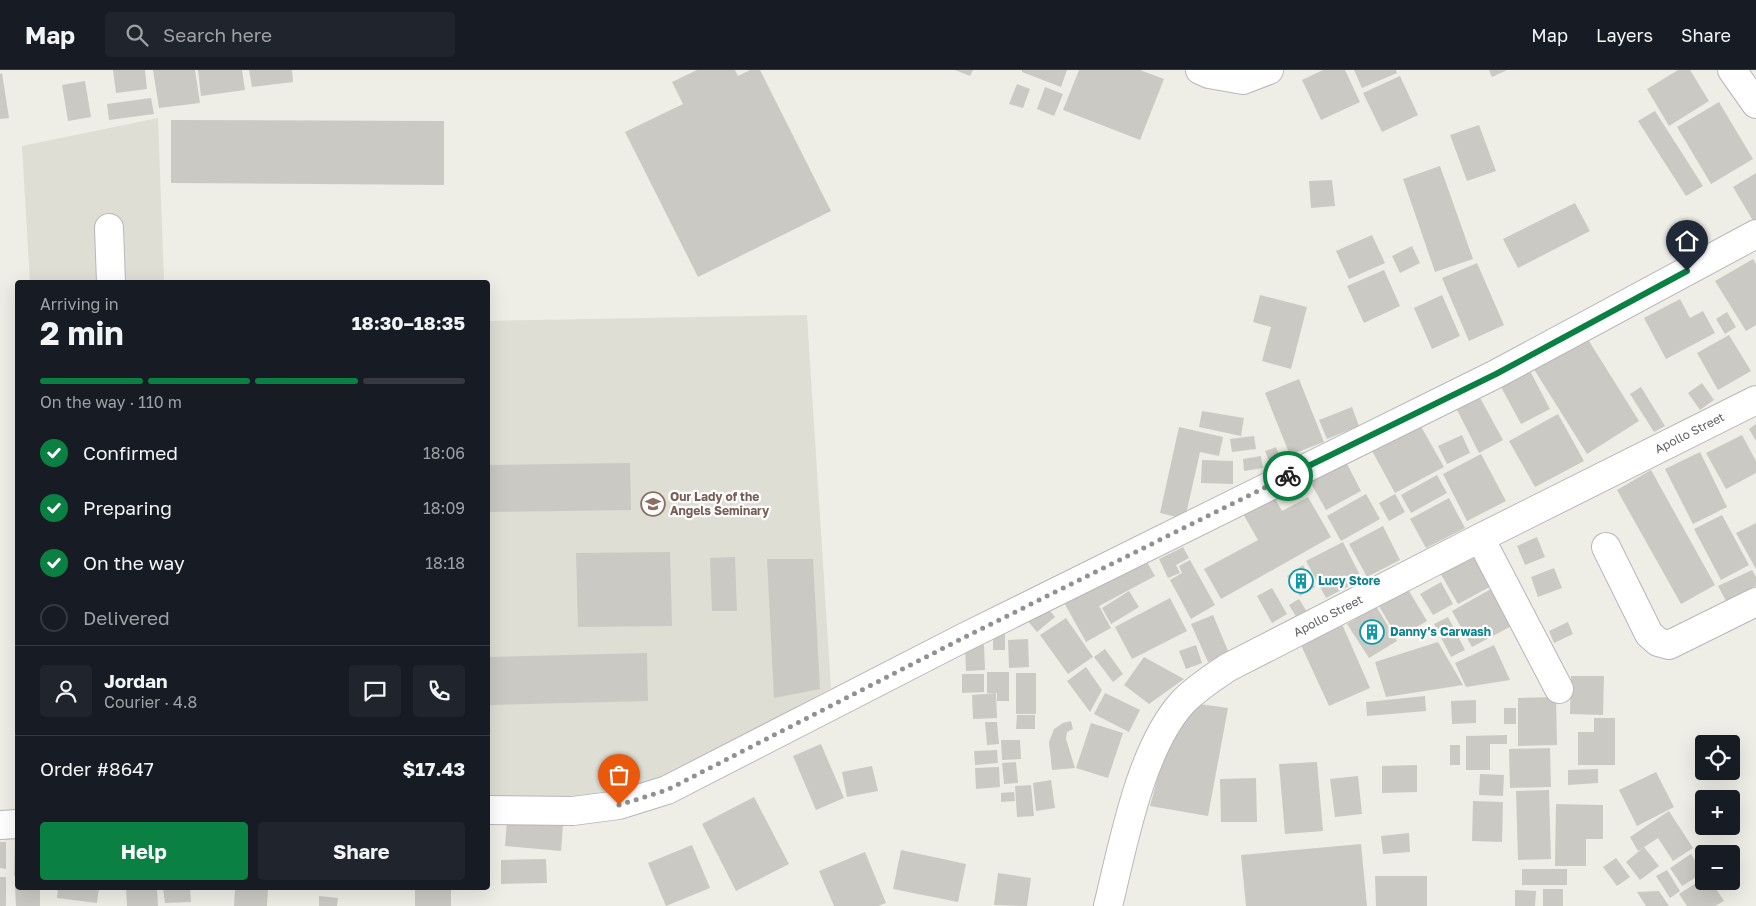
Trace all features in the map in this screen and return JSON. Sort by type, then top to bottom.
[{"type":"street","points":[[1200,70],[1209,74],[1243,80],[1269,70]]},
{"type":"street","points":[[1732,70],[1756,104]]},
{"type":"street","points":[[109,228],[112,280]]},
{"type":"street","points":[[490,810],[573,812],[619,805],[667,790],[963,638],[1496,374],[1756,234]]},
{"type":"street","name":"Apollo Street","points":[[1108,906],[1140,785],[1158,738],[1182,704],[1204,683],[1227,668],[1480,538],[1756,400]]},
{"type":"street","points":[[1480,538],[1559,688]]},
{"type":"street","points":[[1606,547],[1649,634],[1658,642],[1669,645],[1756,602]]},
{"type":"street","points":[[0,825],[15,824]]},
{"type":"shaded area","points":[[158,118],[164,280],[30,280],[22,146]]},
{"type":"shaded area","name":"Our Lady of the Angels Seminary","points":[[807,315],[831,688],[660,781],[609,799],[490,803],[490,321]]},
{"type":"building","points":[[113,70],[145,70],[147,89],[116,93]]},
{"type":"building","points":[[153,70],[195,70],[200,103],[159,108]]},
{"type":"building","points":[[198,70],[242,70],[245,90],[201,96]]},
{"type":"building","points":[[249,70],[292,70],[293,82],[252,87]]},
{"type":"building","points":[[697,70],[735,70],[738,76],[750,70],[760,70],[831,211],[698,277],[625,132],[683,104],[672,82]]},
{"type":"building","points":[[955,70],[973,70],[970,76]]},
{"type":"building","points":[[1022,70],[1067,70],[1061,87],[1022,72]]},
{"type":"building","points":[[1079,70],[1140,70],[1164,79],[1140,140],[1063,110]]},
{"type":"building","points":[[1323,70],[1345,70],[1360,102],[1321,120],[1302,80]]},
{"type":"building","points":[[1354,70],[1396,70],[1397,73],[1362,88]]},
{"type":"building","points":[[1489,70],[1507,70],[1492,77]]},
{"type":"building","points":[[1678,70],[1690,70],[1709,101],[1669,126],[1647,89]]},
{"type":"building","points":[[2,73],[9,118],[0,119],[0,74]]},
{"type":"building","points":[[1400,76],[1418,115],[1382,132],[1363,93]]},
{"type":"building","points":[[85,81],[91,117],[68,121],[62,85]]},
{"type":"building","points":[[1017,84],[1030,89],[1023,108],[1009,104]]},
{"type":"building","points":[[1045,87],[1063,94],[1054,116],[1037,109]]},
{"type":"building","points":[[151,98],[154,114],[109,120],[107,104]]},
{"type":"building","points":[[1719,102],[1753,159],[1711,184],[1677,127]]},
{"type":"building","points":[[1655,111],[1703,186],[1686,196],[1638,121]]},
{"type":"building","points":[[171,120],[444,121],[444,185],[171,183]]},
{"type":"building","points":[[1479,125],[1496,171],[1467,181],[1450,135]]},
{"type":"building","points":[[1440,166],[1473,259],[1435,272],[1403,179]]},
{"type":"building","points":[[1756,173],[1756,223],[1755,224],[1733,187]]},
{"type":"building","points":[[1332,180],[1335,206],[1311,208],[1309,181]]},
{"type":"building","points":[[1575,203],[1590,231],[1518,268],[1503,239]]},
{"type":"building","points":[[1372,235],[1385,263],[1349,279],[1336,251]]},
{"type":"building","points":[[1412,246],[1420,263],[1400,273],[1392,256]]},
{"type":"building","points":[[1753,259],[1756,264],[1756,325],[1746,331],[1715,281]]},
{"type":"building","points":[[1477,263],[1504,325],[1469,341],[1442,278]]},
{"type":"building","points":[[1384,270],[1400,306],[1364,323],[1347,286]]},
{"type":"building","points":[[1260,295],[1307,307],[1291,369],[1262,361],[1271,327],[1253,322]]},
{"type":"building","points":[[1442,295],[1460,336],[1432,349],[1414,308]]},
{"type":"building","points":[[1680,299],[1690,318],[1703,311],[1715,333],[1666,359],[1644,318]]},
{"type":"building","points":[[1727,312],[1736,327],[1725,334],[1716,319]]},
{"type":"building","points":[[1584,333],[1639,421],[1587,454],[1532,366]]},
{"type":"building","points":[[1729,335],[1751,371],[1718,390],[1697,353]]},
{"type":"building","points":[[1530,371],[1550,409],[1521,424],[1501,387]]},
{"type":"building","points":[[1299,379],[1324,442],[1290,455],[1265,393]]},
{"type":"building","points":[[1702,383],[1714,400],[1700,410],[1688,393]]},
{"type":"building","points":[[1641,387],[1665,426],[1654,432],[1630,394]]},
{"type":"building","points":[[1478,394],[1503,440],[1479,453],[1455,406]]},
{"type":"building","points":[[1352,407],[1359,426],[1327,439],[1319,420]]},
{"type":"building","points":[[1202,411],[1244,418],[1241,436],[1199,427]]},
{"type":"building","points":[[1558,414],[1584,461],[1535,487],[1509,441]]},
{"type":"building","points":[[1419,423],[1444,467],[1395,493],[1371,449]]},
{"type":"building","points":[[1756,424],[1756,441],[1749,429]]},
{"type":"building","points":[[1179,427],[1223,437],[1219,456],[1200,452],[1185,519],[1160,513]]},
{"type":"building","points":[[1462,435],[1470,453],[1447,464],[1438,446]]},
{"type":"building","points":[[1742,435],[1756,461],[1756,473],[1726,489],[1706,453]]},
{"type":"building","points":[[1254,436],[1256,449],[1232,452],[1230,439]]},
{"type":"building","points":[[1276,447],[1286,474],[1276,478],[1265,451]]},
{"type":"building","points":[[1700,452],[1727,507],[1693,524],[1665,469]]},
{"type":"building","points":[[1481,454],[1506,501],[1467,521],[1443,474]]},
{"type":"building","points":[[1261,456],[1263,468],[1244,471],[1243,459]]},
{"type":"building","points":[[1344,458],[1361,491],[1326,510],[1308,478]]},
{"type":"building","points":[[1202,460],[1233,461],[1233,484],[1201,483]]},
{"type":"building","points":[[630,463],[631,510],[490,512],[490,465]]},
{"type":"building","points":[[1651,470],[1715,585],[1681,604],[1617,490]]},
{"type":"building","points":[[1437,475],[1447,493],[1411,513],[1401,495]]},
{"type":"building","points":[[1366,494],[1380,519],[1341,541],[1327,516]]},
{"type":"building","points":[[1395,494],[1405,512],[1389,521],[1379,503]]},
{"type":"building","points":[[1273,495],[1282,511],[1308,497],[1331,537],[1221,599],[1204,569],[1258,540],[1242,512]]},
{"type":"building","points":[[1449,498],[1465,528],[1426,548],[1410,519]]},
{"type":"building","points":[[1722,515],[1749,565],[1721,580],[1694,529]]},
{"type":"building","points":[[1756,523],[1756,569],[1736,533]]},
{"type":"building","points":[[1383,526],[1400,560],[1367,577],[1349,544]]},
{"type":"building","points":[[1537,537],[1545,557],[1525,565],[1517,546]]},
{"type":"building","points":[[1343,542],[1362,579],[1326,598],[1306,561]]},
{"type":"building","points":[[1183,547],[1189,558],[1176,565],[1180,573],[1168,578],[1159,559]]},
{"type":"building","points":[[1478,549],[1497,583],[1458,604],[1439,571]]},
{"type":"building","points":[[670,552],[672,626],[578,627],[576,553]]},
{"type":"building","points":[[1143,555],[1155,576],[1099,606],[1111,628],[1086,642],[1062,599]]},
{"type":"building","points":[[735,557],[737,611],[712,611],[710,558]]},
{"type":"building","points":[[767,559],[813,559],[820,689],[774,698]]},
{"type":"building","points":[[1190,560],[1215,605],[1191,619],[1170,580],[1182,573],[1179,566]]},
{"type":"building","name":"Lucy Store","points":[[1303,565],[1315,587],[1300,596],[1287,576]]},
{"type":"building","points":[[1554,568],[1562,588],[1538,597],[1531,577]]},
{"type":"building","points":[[1752,570],[1756,577],[1756,586],[1726,601],[1718,586]]},
{"type":"building","points":[[1441,582],[1453,604],[1433,615],[1420,594]]},
{"type":"building","points":[[1498,585],[1519,622],[1472,647],[1452,611]]},
{"type":"building","points":[[1406,586],[1427,621],[1398,638],[1377,603]]},
{"type":"building","points":[[1272,588],[1287,614],[1272,623],[1257,596]]},
{"type":"building","points":[[1129,591],[1139,607],[1111,624],[1102,608]]},
{"type":"building","points":[[1170,598],[1187,631],[1132,659],[1115,627]]},
{"type":"building","points":[[1299,599],[1307,612],[1297,618],[1289,605]]},
{"type":"building","points":[[1045,605],[1055,617],[1037,632],[1027,620]]},
{"type":"building","name":"Danny's Carwash","points":[[1376,606],[1397,641],[1369,658],[1347,624]]},
{"type":"building","points":[[1213,615],[1229,653],[1208,662],[1191,624]]},
{"type":"building","points":[[1448,617],[1465,650],[1451,657],[1434,624]]},
{"type":"building","points":[[1066,618],[1093,657],[1068,674],[1040,635]]},
{"type":"building","points":[[1568,622],[1573,634],[1554,643],[1549,631]]},
{"type":"building","points":[[1342,624],[1370,688],[1329,706],[1300,643]]},
{"type":"building","points":[[1005,630],[1005,650],[993,650],[993,631]]},
{"type":"building","points":[[1028,639],[1029,667],[1009,668],[1008,640]]},
{"type":"building","points":[[1438,642],[1463,685],[1386,697],[1375,662]]},
{"type":"building","points":[[984,645],[985,670],[966,671],[965,646]]},
{"type":"building","points":[[1196,645],[1202,663],[1186,669],[1179,651]]},
{"type":"building","points":[[1494,645],[1510,680],[1466,687],[1455,663]]},
{"type":"building","points":[[1105,649],[1123,674],[1113,682],[1094,657]]},
{"type":"building","points":[[647,653],[648,701],[490,705],[490,657]]},
{"type":"building","points":[[1144,657],[1184,679],[1149,704],[1124,685]]},
{"type":"building","points":[[1086,667],[1102,690],[1090,712],[1067,681]]},
{"type":"building","points":[[987,672],[1009,672],[1009,701],[997,701],[997,693],[987,693]]},
{"type":"building","points":[[1016,673],[1036,673],[1036,714],[1016,714]]},
{"type":"building","points":[[962,674],[984,674],[984,692],[962,693]]},
{"type":"building","points":[[1571,676],[1604,676],[1603,715],[1570,714]]},
{"type":"building","points":[[996,693],[997,718],[973,719],[972,695]]},
{"type":"building","points":[[1105,693],[1140,710],[1129,732],[1094,714]]},
{"type":"building","points":[[1425,696],[1426,711],[1367,716],[1366,702]]},
{"type":"building","points":[[1556,697],[1557,745],[1518,746],[1518,698]]},
{"type":"building","points":[[1476,700],[1476,723],[1452,724],[1451,701]]},
{"type":"building","points":[[1192,703],[1228,708],[1208,816],[1150,806],[1170,732]]},
{"type":"building","points":[[1504,708],[1516,708],[1516,724],[1504,724]]},
{"type":"building","points":[[1017,715],[1035,715],[1035,729],[1016,729]]},
{"type":"building","points":[[1594,718],[1615,718],[1615,765],[1578,765],[1578,732],[1594,732]]},
{"type":"building","points":[[1071,721],[1073,729],[1067,732],[1066,739],[1075,768],[1052,770],[1049,742],[1054,729],[1063,723]]},
{"type":"building","points":[[985,722],[997,722],[999,744],[987,745]]},
{"type":"building","points":[[1091,723],[1123,733],[1108,778],[1076,768]]},
{"type":"building","points":[[1507,735],[1507,744],[1490,744],[1490,770],[1466,770],[1466,736]]},
{"type":"building","points":[[1001,740],[1020,740],[1021,759],[1002,760]]},
{"type":"building","points":[[821,744],[844,798],[816,810],[793,756]]},
{"type":"building","points":[[1450,745],[1460,745],[1460,765],[1450,765]]},
{"type":"building","points":[[1550,748],[1551,787],[1510,788],[1509,749]]},
{"type":"building","points":[[997,750],[998,763],[975,765],[974,751]]},
{"type":"building","points":[[1016,762],[1018,783],[1004,784],[1002,763]]},
{"type":"building","points":[[1317,762],[1323,831],[1285,834],[1279,764]]},
{"type":"building","points":[[1417,765],[1417,792],[1382,793],[1382,766]]},
{"type":"building","points":[[872,766],[878,791],[847,797],[842,772]]},
{"type":"building","points":[[999,767],[1000,787],[976,789],[975,768]]},
{"type":"building","points":[[1598,769],[1598,783],[1568,785],[1568,770]]},
{"type":"building","points":[[1656,772],[1674,807],[1637,826],[1619,790]]},
{"type":"building","points":[[1480,774],[1504,775],[1503,796],[1479,795]]},
{"type":"building","points":[[1358,776],[1362,814],[1335,817],[1330,779]]},
{"type":"building","points":[[1256,778],[1257,822],[1221,822],[1220,779]]},
{"type":"building","points":[[1051,780],[1055,808],[1036,811],[1033,783]]},
{"type":"building","points":[[1031,785],[1034,816],[1017,817],[1015,786]]},
{"type":"building","points":[[1549,790],[1551,859],[1518,860],[1516,791]]},
{"type":"building","points":[[1014,792],[1015,801],[1001,802],[1001,793]]},
{"type":"building","points":[[754,797],[789,864],[736,891],[702,824]]},
{"type":"building","points":[[1473,801],[1503,802],[1502,842],[1472,841]]},
{"type":"building","points":[[1556,804],[1603,805],[1603,839],[1586,839],[1586,866],[1555,866]]},
{"type":"building","points":[[1669,811],[1693,848],[1673,861],[1658,838],[1638,851],[1630,837]]},
{"type":"building","points":[[507,819],[563,824],[561,851],[505,846]]},
{"type":"building","points":[[15,833],[15,876],[14,876]]},
{"type":"building","points":[[1409,833],[1410,852],[1383,854],[1381,836]]},
{"type":"building","points":[[0,842],[6,842],[6,869],[0,868]]},
{"type":"building","points":[[1361,844],[1367,906],[1246,906],[1241,855]]},
{"type":"building","points":[[692,845],[710,888],[666,906],[648,863]]},
{"type":"building","points":[[1644,847],[1659,866],[1640,880],[1626,862]]},
{"type":"building","points":[[901,850],[966,864],[958,902],[893,889]]},
{"type":"building","points":[[865,852],[886,903],[878,906],[834,906],[819,871]]},
{"type":"building","points":[[1691,854],[1695,860],[1695,878],[1682,886],[1670,868]]},
{"type":"building","points":[[1616,858],[1630,877],[1617,886],[1603,867]]},
{"type":"building","points":[[546,859],[547,883],[501,884],[501,860]]},
{"type":"building","points":[[1522,869],[1567,869],[1567,885],[1522,885]]},
{"type":"building","points":[[1667,870],[1680,891],[1670,898],[1656,876]]},
{"type":"building","points":[[998,873],[1031,878],[1027,906],[994,905]]},
{"type":"building","points":[[1375,876],[1427,876],[1427,906],[1376,906]]},
{"type":"building","points":[[0,877],[6,877],[6,906],[0,906]]},
{"type":"building","points":[[1695,884],[1695,890],[1717,890],[1724,901],[1715,906],[1687,906],[1679,894]]},
{"type":"building","points":[[1543,889],[1563,889],[1563,906],[1543,906]]},
{"type":"building","points":[[15,890],[40,890],[40,906],[16,906]]},
{"type":"building","points":[[58,890],[99,890],[97,903],[57,898]]},
{"type":"building","points":[[126,890],[157,890],[158,906],[127,906]]},
{"type":"building","points":[[163,890],[190,890],[191,902],[165,903]]},
{"type":"building","points":[[235,890],[268,890],[267,906],[234,906]]},
{"type":"building","points":[[415,890],[451,890],[451,906],[415,906]]},
{"type":"building","points":[[1515,890],[1536,891],[1535,906],[1515,906]]},
{"type":"building","points":[[1659,891],[1669,906],[1646,906],[1637,892]]},
{"type":"building","points":[[319,896],[338,898],[337,906],[319,906]]},
{"type":"way so far","points":[[619,805],[667,790],[963,638],[1288,476]]},
{"type":"place","name":"Our Lady of the Angels Seminary","points":[[653,504]]},
{"type":"place","name":"Lucy Store","points":[[1301,581]]},
{"type":"place","name":"Danny's Carwash","points":[[1372,632]]},
{"type":"route","points":[[1288,476],[1496,374],[1687,271]]}]
